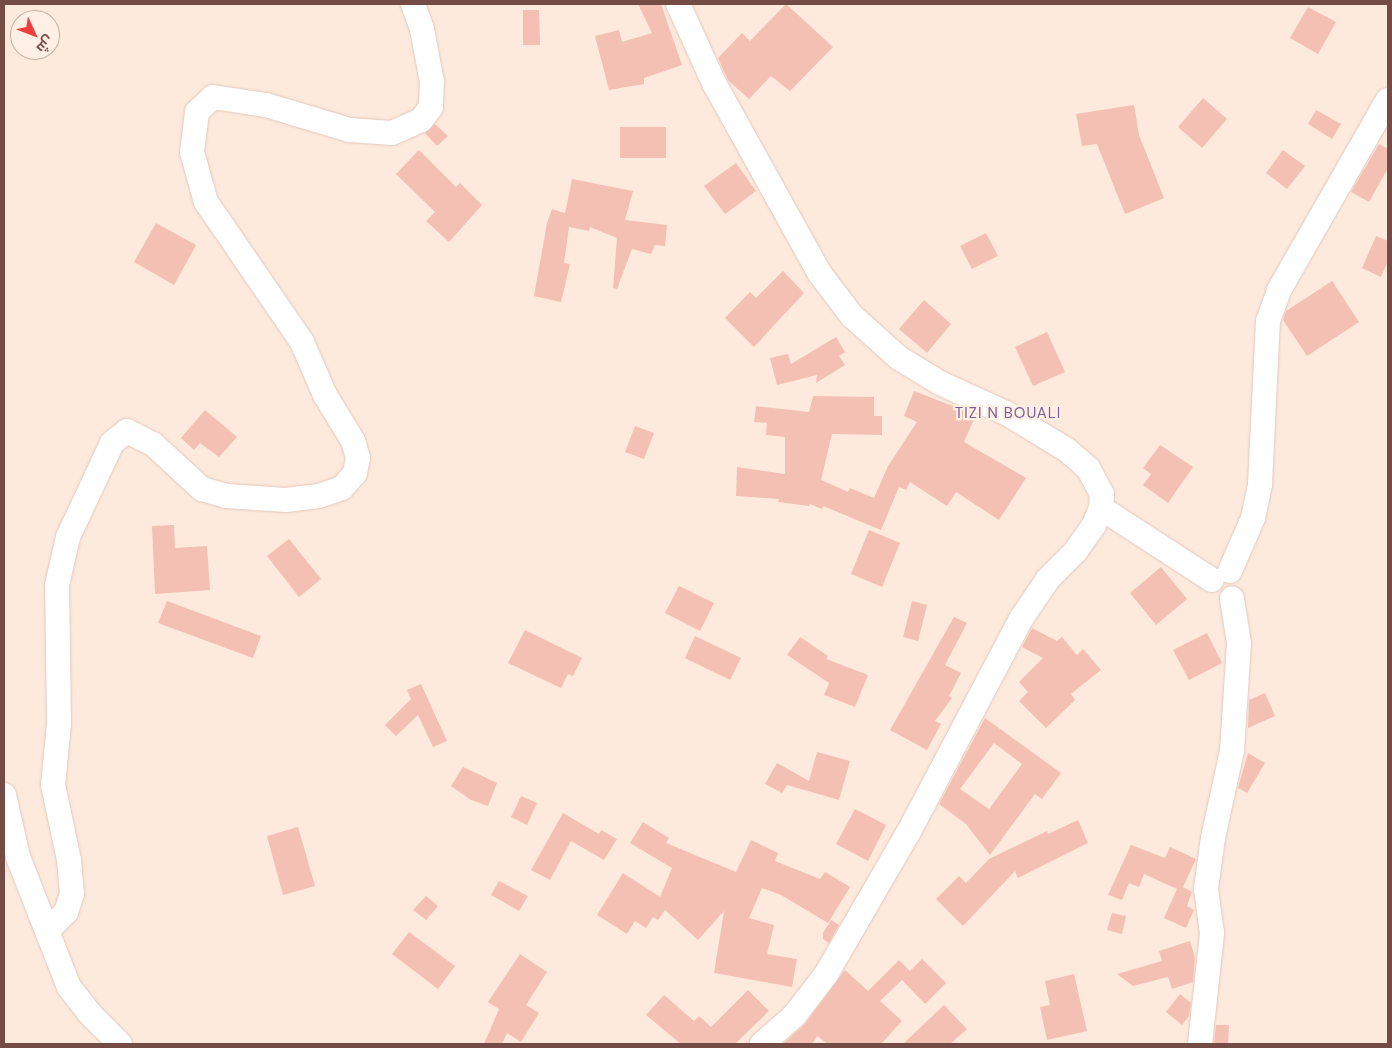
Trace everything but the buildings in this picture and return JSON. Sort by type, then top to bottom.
[{"type":"street","points":[[47,931],[66,912],[72,894],[69,860],[53,785],[59,724],[57,586],[68,537],[112,443],[127,431],[153,444],[202,489],[226,496],[286,500],[319,496],[342,488],[355,474],[358,458],[353,440],[325,395],[302,342],[206,202],[192,152],[197,112],[213,97],[266,104],[350,130],[392,133],[420,120],[431,106],[432,82],[422,30],[413,4]]},
{"type":"street","points":[[678,4],[714,83],[820,274],[852,316],[899,358],[940,383],[1008,414],[1067,450],[1088,468],[1098,484],[1101,508],[1094,525],[1076,551],[1048,579],[1021,619],[908,833],[826,973],[794,1016],[762,1044]]},
{"type":"street","points":[[1200,1044],[1212,933],[1206,889],[1213,838],[1232,751],[1239,643],[1232,599],[1225,601],[1213,594],[1253,518],[1260,484],[1268,321],[1280,290],[1388,100]]},
{"type":"street","points":[[1101,508],[1221,576]]},
{"type":"street","points":[[4,795],[18,857],[69,987],[89,1013],[120,1044]]},
{"type":"district","name":"TIZI N BOUALI","points":[[1008,414]]}]
